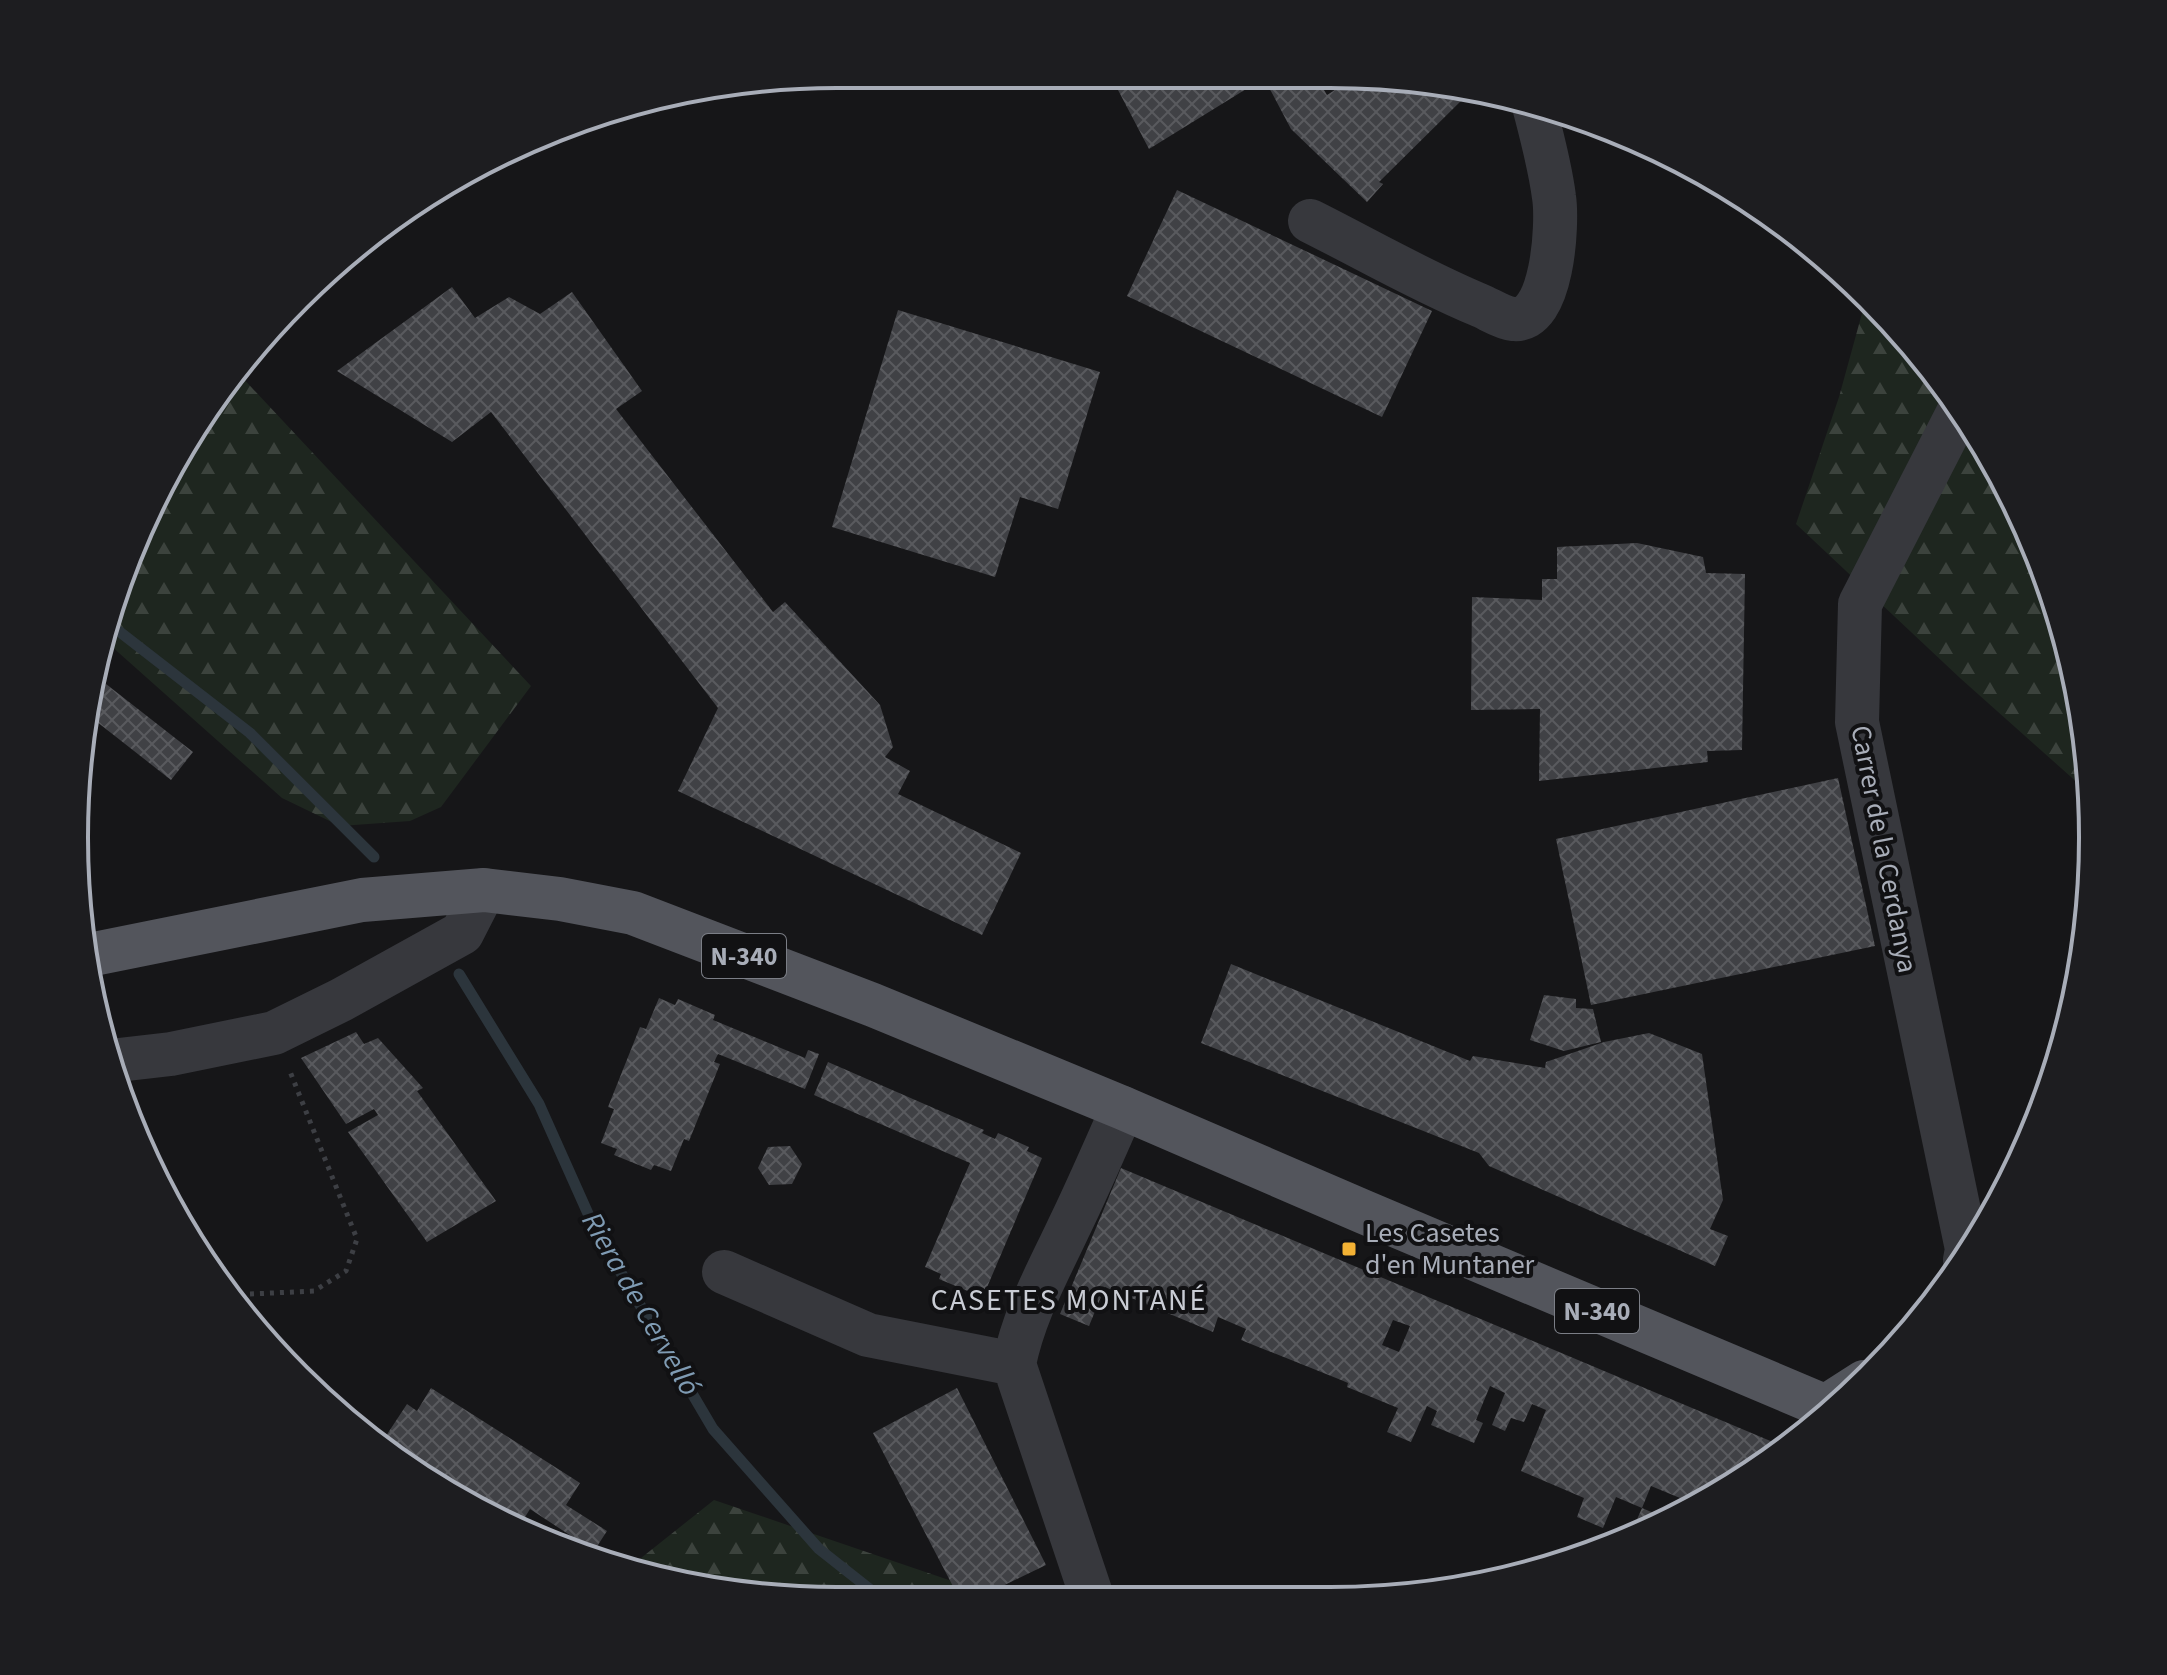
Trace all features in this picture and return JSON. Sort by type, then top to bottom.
[{"type":"main road","name":"N-340","points":[[97,953],[362,900],[484,890],[560,899],[633,913],[873,1005],[1123,1108],[1820,1405]]},
{"type":"street","points":[[1310,221],[1460,297],[1513,319],[1525,317],[1536,308],[1547,284],[1552,254],[1555,200],[1537,118]]},
{"type":"street","name":"Carrer de la Cerdanya","points":[[1953,422],[1860,604],[1857,722],[1964,1236]]},
{"type":"street","points":[[123,1060],[171,1054],[274,1033],[462,933],[484,890]]},
{"type":"street","points":[[1089,1587],[1014,1364],[1030,1306],[1123,1108]]},
{"type":"street","points":[[724,1272],[868,1335],[1014,1364]]},
{"type":"path","points":[[243,1294],[314,1291],[346,1271],[357,1239],[274,1033]]},
{"type":"green space","points":[[1862,312],[1893,343],[1953,421],[2002,506],[2039,597],[2053,644],[2065,691],[2076,782],[1796,524],[1839,397]]},
{"type":"green space","points":[[244,380],[531,686],[441,807],[410,821],[340,826],[282,798],[113,648],[128,597],[165,506],[214,421]]},
{"type":"green space","points":[[714,1500],[969,1587],[788,1585],[691,1573],[639,1560]]},
{"type":"building","points":[[1121,88],[1248,88],[1149,149],[1118,90]]},
{"type":"building","points":[[1269,88],[1323,88],[1327,95],[1338,88],[1379,90],[1462,100],[1379,182],[1383,184],[1367,202],[1291,129]]},
{"type":"building","points":[[1177,190],[1432,311],[1382,417],[1127,296]]},
{"type":"building","points":[[452,287],[475,318],[509,297],[540,314],[572,292],[642,391],[616,409],[773,612],[785,602],[880,705],[893,747],[885,757],[910,771],[898,794],[1021,853],[982,935],[678,791],[718,708],[491,412],[452,442],[337,371]]},
{"type":"building","points":[[898,310],[1100,372],[1058,509],[1020,497],[995,577],[832,527]]},
{"type":"building","points":[[1637,543],[1703,557],[1706,573],[1745,574],[1742,750],[1707,751],[1708,762],[1539,781],[1540,709],[1471,710],[1472,597],[1542,600],[1542,579],[1557,579],[1557,547]]},
{"type":"building","points":[[106,684],[193,752],[171,780],[97,722]]},
{"type":"building","points":[[1838,778],[1875,946],[1591,1005],[1556,839]]},
{"type":"building","points":[[1231,964],[1470,1061],[1473,1056],[1545,1068],[1546,1062],[1604,1042],[1649,1033],[1702,1054],[1723,1200],[1710,1229],[1728,1236],[1715,1266],[1489,1166],[1479,1153],[1201,1043]]},
{"type":"building","points":[[1544,995],[1576,999],[1576,1008],[1593,1009],[1601,1042],[1564,1051],[1530,1040]]},
{"type":"building","points":[[659,998],[675,1005],[678,999],[715,1015],[713,1020],[805,1058],[808,1050],[819,1054],[805,1089],[718,1054],[714,1062],[720,1064],[689,1141],[684,1139],[671,1171],[654,1165],[651,1170],[614,1155],[617,1149],[601,1143],[614,1109],[608,1107],[640,1027],[646,1029]]},
{"type":"building","points":[[356,1032],[364,1044],[378,1038],[423,1088],[417,1091],[496,1201],[427,1242],[348,1132],[378,1115],[374,1109],[346,1124],[301,1058]]},
{"type":"building","points":[[828,1062],[984,1130],[982,1133],[995,1139],[998,1133],[1029,1147],[1027,1151],[1042,1158],[985,1292],[973,1286],[970,1292],[939,1279],[941,1274],[925,1267],[970,1163],[814,1095]]},
{"type":"building","points":[[790,1146],[802,1164],[792,1184],[769,1185],[758,1168],[768,1147]]},
{"type":"building","points":[[1121,1168],[1773,1442],[1679,1500],[1680,1498],[1651,1486],[1642,1508],[1616,1497],[1603,1528],[1577,1517],[1584,1498],[1521,1471],[1546,1410],[1532,1404],[1524,1422],[1511,1418],[1505,1431],[1492,1425],[1505,1393],[1490,1386],[1476,1420],[1483,1423],[1474,1443],[1431,1425],[1437,1411],[1427,1406],[1411,1442],[1387,1432],[1398,1408],[1347,1387],[1348,1383],[1241,1340],[1246,1329],[1218,1317],[1213,1332],[1105,1287],[1089,1326],[1060,1314]],"holes":[[[1393,1320],[1410,1326],[1399,1352],[1382,1345]]]},
{"type":"building","points":[[431,1388],[580,1483],[566,1505],[607,1531],[597,1547],[576,1539],[530,1509],[524,1518],[506,1510],[421,1461],[386,1436],[407,1404],[417,1411]]},
{"type":"building","points":[[957,1388],[1046,1565],[1000,1587],[953,1587],[873,1433]]},
{"type":"building","points":[[1642,1508],[1654,1513],[1636,1521]]},
{"type":"waterway","points":[[118,631],[250,733],[374,857]]},
{"type":"waterway","name":"Riera de Cervelló","points":[[459,974],[539,1104],[594,1227],[713,1429],[819,1549],[867,1587]]},
{"type":"place","name":"Les Casetes d'en Muntaner","points":[[1349,1249]]},
{"type":"district","name":"CASETES MONTANÉ","points":[[1069,1300]]}]
